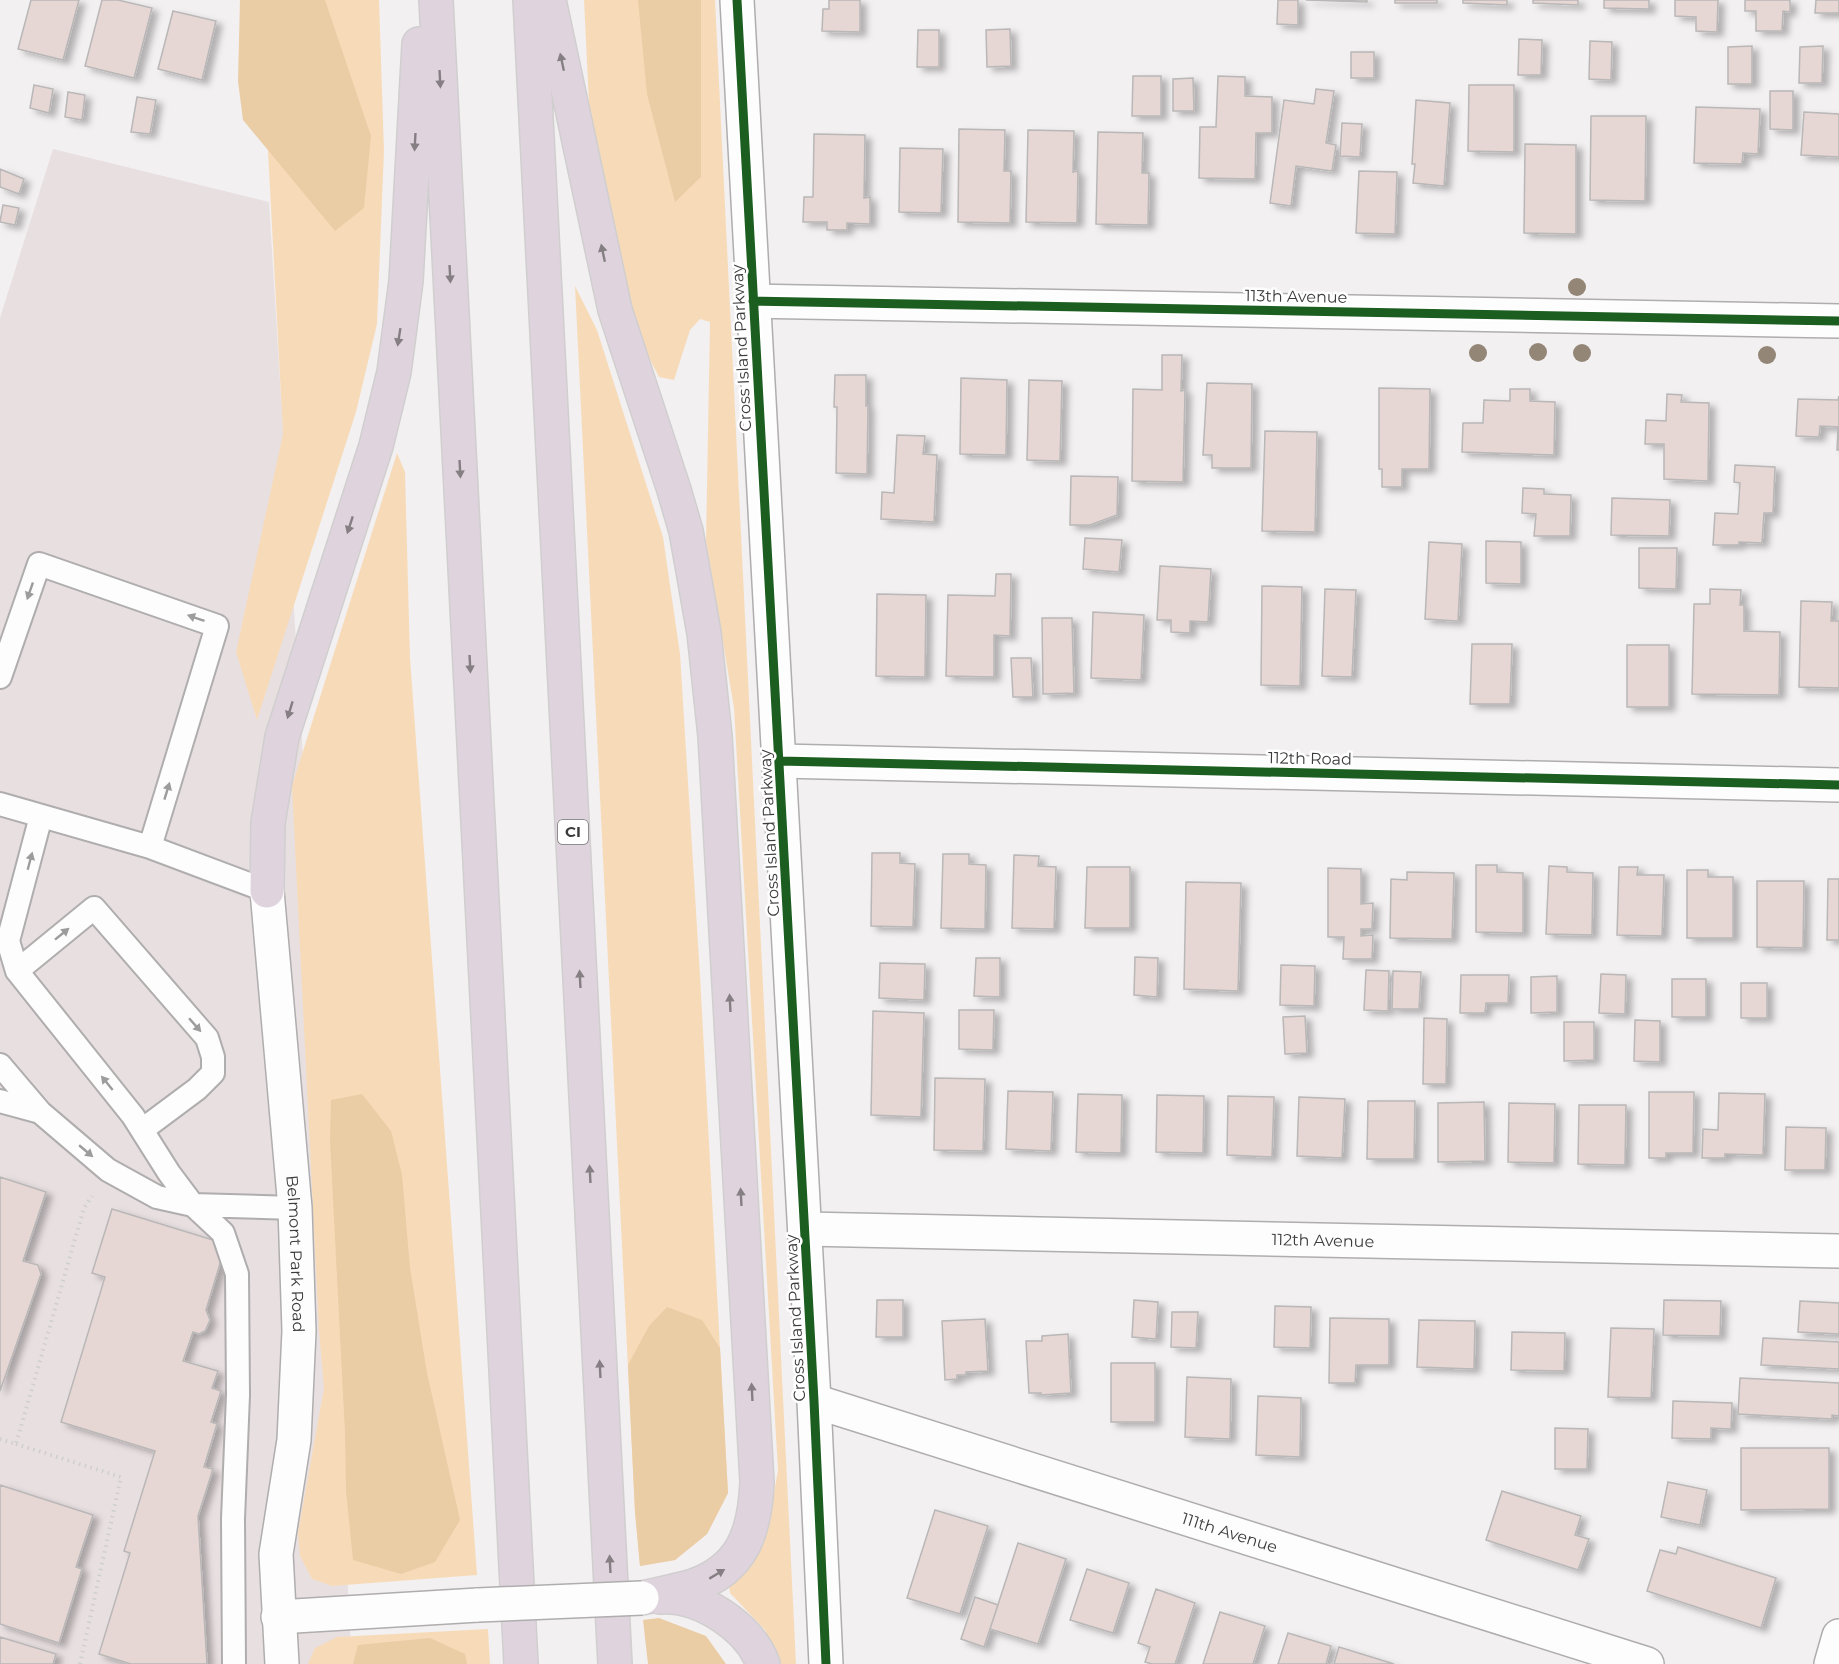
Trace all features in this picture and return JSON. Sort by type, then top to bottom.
[{"type":"highway","points":[[267,891],[268,823],[282,737],[376,446],[394,372],[407,270],[422,0]]},
{"type":"highway","points":[[436,0],[521,1664]]},
{"type":"highway","name":"CI","points":[[530,0],[615,1664]]},
{"type":"highway","points":[[549,0],[615,310],[686,531],[704,633],[716,747],[757,1482],[756,1498],[748,1538],[739,1555],[726,1568],[695,1585],[642,1598]]},
{"type":"highway","points":[[642,1598],[666,1596],[702,1605],[718,1613],[752,1642],[763,1664]]},
{"type":"street","name":"Cross Island Parkway","points":[[737,0],[780,761],[826,1664]]},
{"type":"street","name":"113th Avenue","points":[[753,301],[1839,321]]},
{"type":"street","name":"112th Road","points":[[780,761],[1839,785]]},
{"type":"street","name":"Belmont Park Road","points":[[267,891],[295,1208],[299,1331],[294,1440],[276,1554],[282,1664]]},
{"type":"street","name":"112th Avenue","points":[[805,1229],[1839,1251]]},
{"type":"street","name":"111th Avenue","points":[[814,1401],[1647,1664]]},
{"type":"street","points":[[278,1617],[642,1598]]},
{"type":"street","points":[[1831,1664],[1839,1636]]},
{"type":"lane","points":[[0,677],[39,564],[217,626],[150,847]]},
{"type":"lane","points":[[0,804],[150,847],[267,891]]},
{"type":"lane","points":[[41,816],[9,941],[17,970],[133,1116],[169,1173],[193,1205],[223,1233],[237,1274],[238,1395],[233,1519],[234,1664]]},
{"type":"lane","points":[[17,970],[94,908],[207,1038],[213,1057],[213,1073],[197,1089],[142,1130]]},
{"type":"lane","points":[[0,1065],[40,1112],[108,1170],[157,1197],[193,1205],[295,1208]]},
{"type":"lane","points":[[0,1101],[40,1112]]},
{"type":"path","points":[[16,1444],[84,1208],[108,1170]]},
{"type":"path","points":[[0,1439],[121,1476],[80,1664]]},
{"type":"shaded area","points":[[240,0],[325,0],[371,136],[364,208],[335,231],[243,120],[238,81]]},
{"type":"shaded area","points":[[260,0],[379,0],[384,151],[377,324],[356,412],[257,720],[236,652],[283,434]]},
{"type":"shaded area","points":[[584,0],[715,0],[796,1664],[776,1664],[765,1630],[730,1593],[729,1587],[765,1538],[778,1471],[734,708],[706,541],[710,322],[700,319],[690,330],[674,380],[659,377],[624,309],[590,124]]},
{"type":"shaded area","points":[[638,0],[701,0],[701,177],[675,202],[647,94]]},
{"type":"shaded area","points":[[53,149],[269,202],[304,773],[352,1664],[0,1664],[0,318]]},
{"type":"shaded area","points":[[575,286],[597,330],[663,537],[680,654],[728,1493],[707,1534],[675,1560],[640,1566],[635,1512]]},
{"type":"shaded area","points":[[397,453],[405,472],[410,658],[477,1575],[332,1586],[312,1579],[300,1556],[298,1533],[324,1388],[319,1330],[292,786]]},
{"type":"shaded area","points":[[362,1094],[391,1131],[402,1175],[410,1268],[427,1373],[460,1520],[435,1562],[401,1574],[353,1560],[346,1491],[330,1140],[331,1100]]},
{"type":"shaded area","points":[[667,1307],[702,1320],[720,1348],[728,1493],[707,1534],[675,1560],[640,1566],[628,1365],[649,1326]]},
{"type":"shaded area","points":[[659,1618],[706,1636],[726,1664],[648,1664],[643,1620]]},
{"type":"shaded area","points":[[488,1629],[490,1664],[308,1664],[315,1648],[337,1637]]},
{"type":"shaded area","points":[[430,1638],[465,1654],[467,1664],[353,1664],[358,1645]]},
{"type":"building","points":[[31,0],[79,0],[63,60],[18,49]]},
{"type":"building","points":[[102,0],[118,0],[152,8],[134,78],[85,66]]},
{"type":"building","points":[[829,0],[860,0],[860,32],[822,31],[823,9],[829,9]]},
{"type":"building","points":[[1278,0],[1298,0],[1298,25],[1277,24]]},
{"type":"building","points":[[1306,0],[1367,0],[1367,2]]},
{"type":"building","points":[[1395,0],[1437,0],[1437,3],[1395,3]]},
{"type":"building","points":[[1463,0],[1507,0],[1507,5],[1463,3]]},
{"type":"building","points":[[1533,0],[1578,0],[1578,5],[1533,3]]},
{"type":"building","points":[[1604,0],[1649,0],[1649,9],[1604,8]]},
{"type":"building","points":[[1675,0],[1718,0],[1717,32],[1696,31],[1696,17],[1675,16]]},
{"type":"building","points":[[1745,0],[1790,0],[1790,12],[1783,11],[1782,31],[1756,31],[1756,11],[1745,11]]},
{"type":"building","points":[[1816,0],[1839,0],[1839,13],[1815,13]]},
{"type":"building","points":[[173,11],[216,21],[202,80],[158,69]]},
{"type":"building","points":[[1010,29],[1011,66],[987,67],[986,30]]},
{"type":"building","points":[[918,30],[939,30],[939,67],[917,67]]},
{"type":"building","points":[[1519,39],[1542,40],[1541,75],[1518,75]]},
{"type":"building","points":[[1590,41],[1612,42],[1611,80],[1589,79]]},
{"type":"building","points":[[1752,46],[1752,84],[1728,84],[1728,47]]},
{"type":"building","points":[[1823,46],[1822,83],[1799,83],[1800,47]]},
{"type":"building","points":[[1351,52],[1374,52],[1374,78],[1351,78]]},
{"type":"building","points":[[1133,76],[1161,76],[1161,116],[1132,116]]},
{"type":"building","points":[[1218,76],[1245,77],[1245,96],[1272,97],[1272,133],[1256,133],[1255,179],[1199,178],[1200,127],[1216,127]]},
{"type":"building","points":[[1193,78],[1194,111],[1173,111],[1173,79]]},
{"type":"building","points":[[34,85],[53,89],[49,113],[30,108]]},
{"type":"building","points":[[1469,85],[1514,85],[1514,152],[1468,151]]},
{"type":"building","points":[[1316,89],[1334,91],[1326,143],[1336,145],[1332,171],[1296,166],[1291,206],[1270,203],[1284,100],[1314,104]]},
{"type":"building","points":[[1770,91],[1793,91],[1793,130],[1770,129]]},
{"type":"building","points":[[68,92],[85,95],[82,120],[65,117]]},
{"type":"building","points":[[137,97],[156,100],[150,134],[131,132]]},
{"type":"building","points":[[1416,100],[1450,103],[1444,186],[1413,183]]},
{"type":"building","points":[[1696,107],[1760,109],[1758,154],[1743,153],[1742,164],[1694,163]]},
{"type":"building","points":[[1804,112],[1839,114],[1839,157],[1801,155]]},
{"type":"building","points":[[1591,116],[1646,116],[1645,201],[1590,200]]},
{"type":"building","points":[[1342,123],[1362,124],[1360,157],[1340,156]]},
{"type":"building","points":[[959,129],[1005,130],[1004,171],[1011,171],[1010,223],[958,222]]},
{"type":"building","points":[[1028,130],[1074,131],[1073,172],[1078,171],[1077,223],[1026,222]]},
{"type":"building","points":[[1098,132],[1143,133],[1142,173],[1149,173],[1148,225],[1096,224]]},
{"type":"building","points":[[814,134],[865,135],[864,198],[870,197],[870,224],[847,223],[847,230],[827,230],[827,222],[803,222],[804,197],[813,197]]},
{"type":"building","points":[[1525,144],[1576,145],[1576,234],[1524,233]]},
{"type":"building","points":[[900,148],[943,149],[941,213],[899,212]]},
{"type":"building","points":[[0,169],[24,179],[19,194],[0,187]]},
{"type":"building","points":[[1359,171],[1397,172],[1395,234],[1356,233]]},
{"type":"building","points":[[3,205],[19,208],[15,225],[0,222]]},
{"type":"building","points":[[1162,355],[1182,355],[1181,391],[1185,390],[1183,482],[1132,481],[1133,389],[1162,390]]},
{"type":"building","points":[[835,375],[866,375],[867,474],[836,473]]},
{"type":"building","points":[[961,378],[1007,380],[1006,455],[960,454]]},
{"type":"building","points":[[1029,380],[1062,381],[1060,461],[1027,460]]},
{"type":"building","points":[[1207,383],[1252,384],[1251,468],[1212,468],[1212,455],[1203,455]]},
{"type":"building","points":[[1379,388],[1430,389],[1429,469],[1402,469],[1402,487],[1382,487],[1382,469],[1379,469]]},
{"type":"building","points":[[1510,389],[1530,389],[1530,401],[1555,402],[1554,455],[1462,452],[1463,423],[1483,423],[1484,400],[1510,401]]},
{"type":"building","points":[[1667,394],[1682,395],[1681,402],[1709,403],[1708,481],[1664,479],[1664,444],[1645,444],[1646,420],[1666,421]]},
{"type":"building","points":[[1839,396],[1839,450],[1837,450],[1838,427],[1820,426],[1819,437],[1796,436],[1798,399],[1838,400]]},
{"type":"building","points":[[1265,431],[1317,432],[1315,532],[1262,531]]},
{"type":"building","points":[[897,435],[925,436],[923,454],[937,455],[934,522],[881,519],[882,492],[894,493]]},
{"type":"building","points":[[1735,465],[1775,467],[1773,513],[1764,513],[1762,543],[1739,542],[1739,545],[1713,545],[1715,513],[1738,514],[1740,483],[1734,482]]},
{"type":"building","points":[[1071,476],[1118,477],[1117,515],[1090,525],[1070,525]]},
{"type":"building","points":[[1523,488],[1544,489],[1544,494],[1571,495],[1570,536],[1534,536],[1536,514],[1522,513]]},
{"type":"building","points":[[1612,498],[1670,500],[1669,536],[1611,535]]},
{"type":"building","points":[[1085,538],[1122,540],[1119,572],[1083,569]]},
{"type":"building","points":[[1486,541],[1521,542],[1521,584],[1486,583]]},
{"type":"building","points":[[1429,542],[1462,544],[1458,621],[1425,619]]},
{"type":"building","points":[[1639,548],[1677,548],[1676,589],[1639,588]]},
{"type":"building","points":[[1160,566],[1211,569],[1208,622],[1190,621],[1190,633],[1171,632],[1171,620],[1157,620]]},
{"type":"building","points":[[996,574],[1011,574],[1010,636],[994,635],[994,677],[946,676],[948,595],[995,596]]},
{"type":"building","points":[[1262,586],[1302,587],[1300,686],[1261,685]]},
{"type":"building","points":[[1325,589],[1356,590],[1352,677],[1322,676]]},
{"type":"building","points":[[1710,589],[1741,590],[1740,605],[1744,605],[1744,631],[1780,632],[1779,695],[1692,694],[1694,604],[1710,604]]},
{"type":"building","points":[[877,594],[926,595],[925,677],[876,676]]},
{"type":"building","points":[[1801,601],[1832,602],[1831,621],[1839,621],[1839,688],[1799,687]]},
{"type":"building","points":[[1093,612],[1144,615],[1141,680],[1091,678]]},
{"type":"building","points":[[1042,618],[1072,618],[1074,693],[1043,694]]},
{"type":"building","points":[[1472,644],[1512,644],[1510,704],[1470,704]]},
{"type":"building","points":[[1627,645],[1669,645],[1669,707],[1627,707]]},
{"type":"building","points":[[1011,658],[1031,658],[1033,697],[1013,697]]},
{"type":"building","points":[[872,853],[900,853],[900,863],[915,864],[913,927],[871,926]]},
{"type":"building","points":[[943,854],[969,854],[969,864],[986,865],[985,929],[941,928]]},
{"type":"building","points":[[1014,855],[1039,856],[1038,866],[1056,867],[1054,929],[1012,928]]},
{"type":"building","points":[[1476,865],[1497,865],[1497,872],[1523,873],[1523,933],[1476,932]]},
{"type":"building","points":[[1549,866],[1567,867],[1567,872],[1593,873],[1592,935],[1546,934]]},
{"type":"building","points":[[1087,867],[1130,867],[1130,928],[1085,928]]},
{"type":"building","points":[[1619,867],[1638,867],[1637,875],[1664,875],[1662,936],[1617,935]]},
{"type":"building","points":[[1328,868],[1361,869],[1361,904],[1373,903],[1372,929],[1361,929],[1361,936],[1373,935],[1372,959],[1343,959],[1344,937],[1328,937]]},
{"type":"building","points":[[1687,870],[1708,870],[1708,877],[1733,877],[1733,938],[1687,938]]},
{"type":"building","points":[[1407,872],[1454,873],[1452,939],[1390,938],[1391,879],[1407,880]]},
{"type":"building","points":[[1828,879],[1839,879],[1839,940],[1827,940]]},
{"type":"building","points":[[1757,881],[1804,881],[1803,948],[1757,947]]},
{"type":"building","points":[[1186,882],[1241,883],[1238,991],[1184,989]]},
{"type":"building","points":[[1135,957],[1158,958],[1157,997],[1134,995]]},
{"type":"building","points":[[976,958],[1000,958],[1000,997],[974,996]]},
{"type":"building","points":[[880,963],[925,964],[924,1000],[879,998]]},
{"type":"building","points":[[1281,965],[1315,966],[1314,1006],[1280,1005]]},
{"type":"building","points":[[1366,970],[1389,971],[1388,1011],[1364,1010]]},
{"type":"building","points":[[1393,971],[1421,972],[1419,1009],[1392,1009]]},
{"type":"building","points":[[1601,974],[1626,975],[1625,1014],[1599,1013]]},
{"type":"building","points":[[1461,975],[1509,975],[1508,1003],[1486,1003],[1485,1013],[1460,1013]]},
{"type":"building","points":[[1557,976],[1557,1012],[1531,1013],[1531,977]]},
{"type":"building","points":[[1672,979],[1706,979],[1706,1017],[1672,1017]]},
{"type":"building","points":[[1741,983],[1767,983],[1767,1018],[1741,1018]]},
{"type":"building","points":[[959,1010],[994,1010],[993,1050],[959,1049]]},
{"type":"building","points":[[873,1011],[924,1013],[921,1117],[871,1115]]},
{"type":"building","points":[[1305,1016],[1307,1053],[1285,1054],[1283,1017]]},
{"type":"building","points":[[1424,1018],[1447,1019],[1446,1084],[1423,1084]]},
{"type":"building","points":[[1635,1020],[1660,1021],[1660,1062],[1634,1061]]},
{"type":"building","points":[[1564,1022],[1594,1022],[1594,1060],[1564,1061]]},
{"type":"building","points":[[935,1078],[985,1079],[983,1151],[934,1150]]},
{"type":"building","points":[[1008,1091],[1053,1092],[1051,1151],[1006,1149]]},
{"type":"building","points":[[1649,1092],[1694,1092],[1693,1153],[1666,1153],[1666,1158],[1649,1158]]},
{"type":"building","points":[[1719,1093],[1765,1094],[1763,1155],[1725,1154],[1725,1158],[1702,1158],[1703,1129],[1718,1130]]},
{"type":"building","points":[[1078,1094],[1122,1095],[1121,1153],[1076,1152]]},
{"type":"building","points":[[1157,1095],[1204,1096],[1203,1153],[1156,1152]]},
{"type":"building","points":[[1228,1096],[1274,1097],[1272,1157],[1227,1155]]},
{"type":"building","points":[[1299,1097],[1345,1099],[1342,1158],[1297,1156]]},
{"type":"building","points":[[1368,1101],[1415,1101],[1414,1159],[1367,1159]]},
{"type":"building","points":[[1484,1102],[1485,1161],[1438,1162],[1438,1103]]},
{"type":"building","points":[[1509,1103],[1555,1104],[1554,1163],[1508,1162]]},
{"type":"building","points":[[1579,1105],[1626,1105],[1625,1165],[1578,1164]]},
{"type":"building","points":[[1786,1127],[1826,1128],[1825,1170],[1785,1170]]},
{"type":"building","points":[[0,1177],[46,1192],[23,1261],[38,1265],[41,1274],[0,1391]]},
{"type":"building","points":[[112,1209],[226,1244],[206,1310],[210,1320],[205,1331],[199,1334],[193,1332],[183,1361],[218,1371],[212,1388],[221,1391],[211,1422],[217,1424],[204,1467],[213,1469],[198,1516],[207,1664],[131,1664],[99,1654],[130,1553],[124,1551],[155,1451],[61,1422],[105,1277],[92,1273]]},
{"type":"building","points":[[877,1300],[903,1300],[903,1337],[876,1337]]},
{"type":"building","points":[[1134,1300],[1158,1302],[1156,1339],[1132,1337]]},
{"type":"building","points":[[1664,1300],[1721,1301],[1720,1336],[1663,1335]]},
{"type":"building","points":[[1800,1301],[1839,1303],[1839,1334],[1798,1332]]},
{"type":"building","points":[[1275,1306],[1311,1307],[1310,1348],[1274,1347]]},
{"type":"building","points":[[1172,1312],[1198,1312],[1196,1348],[1171,1347]]},
{"type":"building","points":[[1330,1318],[1389,1319],[1389,1365],[1356,1365],[1355,1383],[1329,1383]]},
{"type":"building","points":[[985,1319],[988,1371],[966,1372],[966,1375],[957,1375],[957,1379],[945,1380],[942,1321]]},
{"type":"building","points":[[1419,1320],[1475,1321],[1474,1369],[1417,1367]]},
{"type":"building","points":[[1611,1328],[1654,1329],[1651,1398],[1608,1397]]},
{"type":"building","points":[[1512,1332],[1565,1333],[1564,1371],[1511,1370]]},
{"type":"building","points":[[1068,1334],[1071,1393],[1041,1395],[1041,1393],[1029,1393],[1026,1341],[1042,1341],[1042,1336]]},
{"type":"building","points":[[1763,1338],[1839,1342],[1839,1369],[1761,1365]]},
{"type":"building","points":[[1111,1363],[1155,1363],[1155,1422],[1111,1422]]},
{"type":"building","points":[[1187,1377],[1231,1379],[1230,1439],[1185,1437]]},
{"type":"building","points":[[1740,1378],[1839,1383],[1839,1416],[1832,1415],[1832,1419],[1738,1414]]},
{"type":"building","points":[[1258,1396],[1301,1398],[1300,1457],[1256,1455]]},
{"type":"building","points":[[1673,1401],[1732,1403],[1731,1429],[1711,1428],[1711,1439],[1672,1438]]},
{"type":"building","points":[[1555,1428],[1588,1429],[1587,1469],[1555,1469]]},
{"type":"building","points":[[1741,1448],[1829,1448],[1829,1509],[1741,1510]]},
{"type":"building","points":[[1668,1482],[1707,1490],[1700,1525],[1661,1517]]},
{"type":"building","points":[[0,1485],[93,1515],[76,1567],[82,1569],[59,1643],[0,1624]]},
{"type":"building","points":[[1502,1491],[1581,1516],[1575,1535],[1589,1539],[1578,1570],[1486,1540]]},
{"type":"building","points":[[935,1510],[988,1526],[960,1614],[907,1598]]},
{"type":"building","points":[[1018,1543],[1066,1559],[1038,1644],[990,1629]]},
{"type":"building","points":[[1678,1547],[1776,1578],[1761,1628],[1647,1591],[1660,1550],[1676,1554]]},
{"type":"building","points":[[1087,1569],[1129,1583],[1113,1633],[1070,1620]]},
{"type":"building","points":[[1156,1589],[1195,1603],[1175,1664],[1145,1662],[1150,1647],[1138,1643]]},
{"type":"building","points":[[975,1597],[998,1605],[984,1647],[961,1639]]},
{"type":"building","points":[[1220,1612],[1265,1626],[1253,1664],[1203,1664]]},
{"type":"building","points":[[1288,1633],[1331,1646],[1326,1664],[1278,1664]]},
{"type":"building","points":[[0,1637],[56,1654],[53,1664],[0,1664]]},
{"type":"building","points":[[1339,1647],[1394,1664],[1334,1664]]},
{"type":"cycle path","points":[[737,0],[814,1401],[826,1664]]},
{"type":"cycle path","points":[[753,301],[1839,321]]},
{"type":"cycle path","points":[[780,761],[1839,785]]}]
